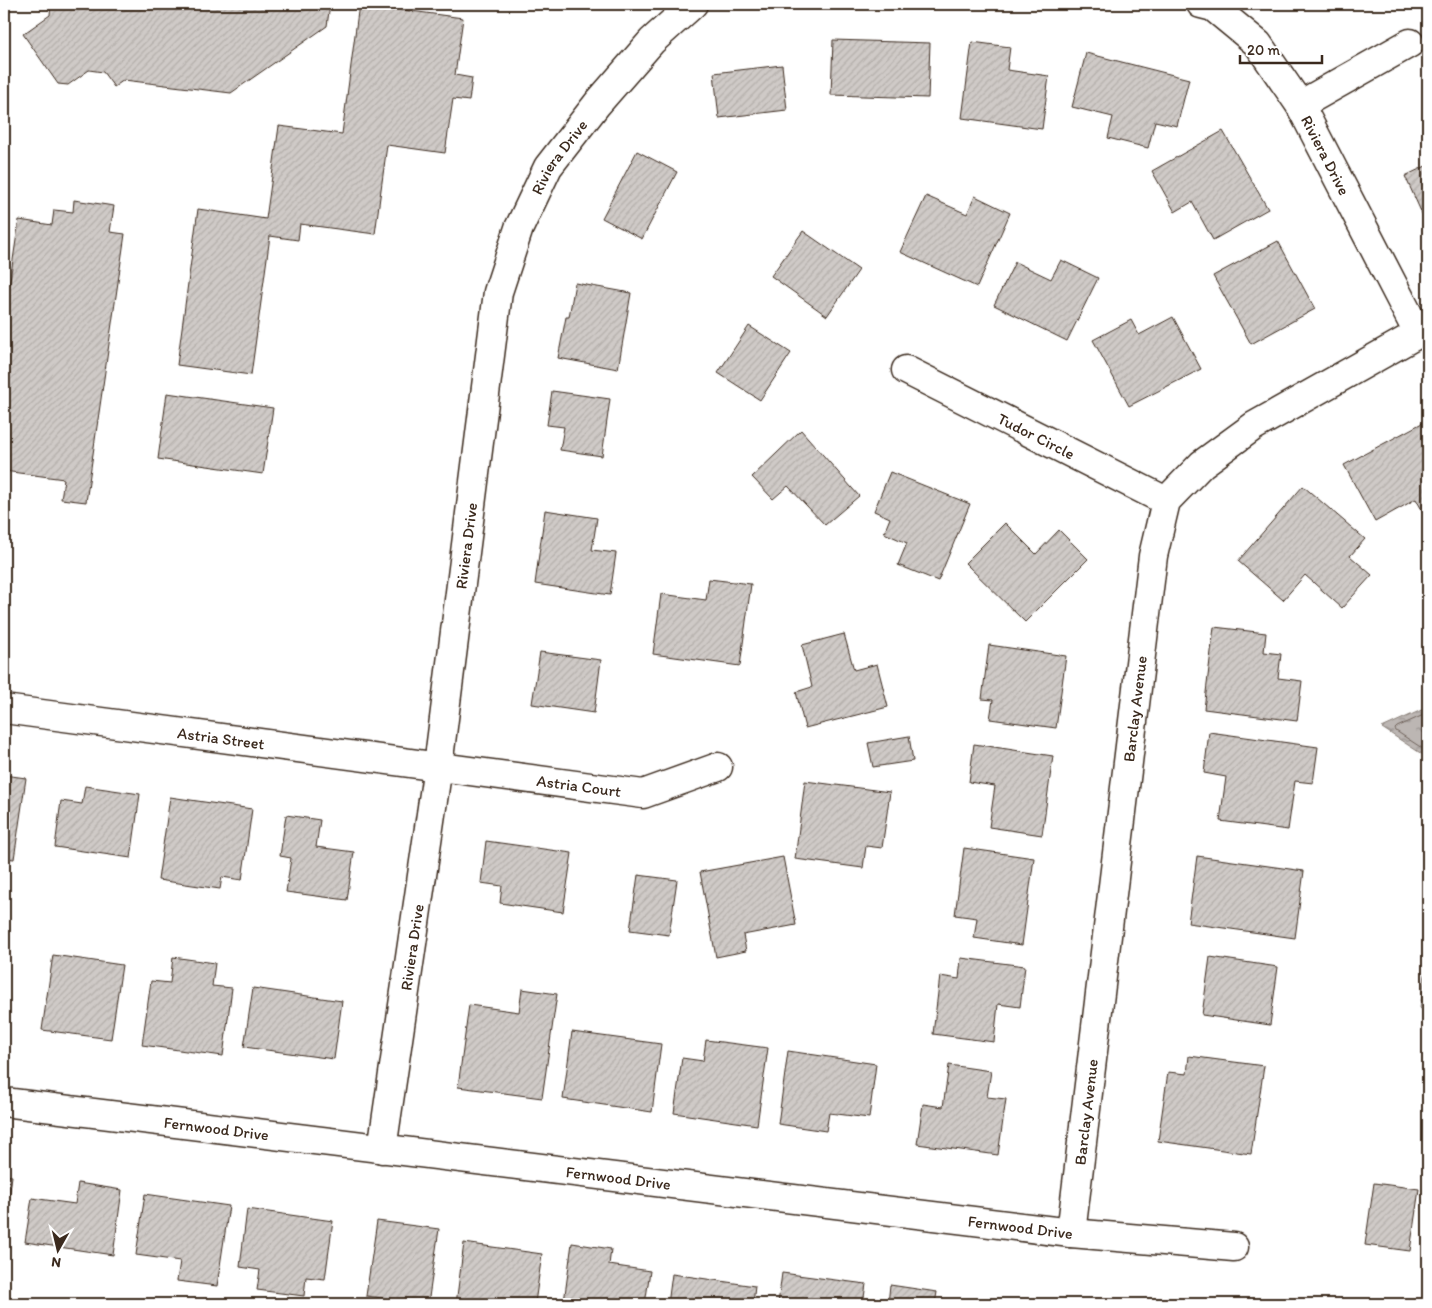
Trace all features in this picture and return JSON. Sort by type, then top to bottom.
[{"type":"street","name":"Riviera Drive","points":[[382,1149],[438,766],[498,292],[519,228],[548,167],[597,104],[652,41],[693,4]]},
{"type":"street","name":"Riviera Drive","points":[[1202,4],[1213,7],[1258,44],[1300,105],[1423,331]]},
{"type":"street","points":[[1300,105],[1410,43]]},
{"type":"street","name":"Barclay Avenue","points":[[1071,1233],[1152,556],[1166,501],[1202,464],[1254,426],[1423,331]]},
{"type":"street","name":"Tudor Circle","points":[[906,370],[1166,501]]},
{"type":"street","name":"Astria Street","points":[[4,709],[438,766]]},
{"type":"street","name":"Astria Court","points":[[438,766],[643,794],[718,767]]},
{"type":"street","name":"Fernwood Drive","points":[[4,1102],[1071,1233],[1234,1247]]},
{"type":"water","points":[[1426,708],[1428,709],[1428,758],[1382,728]]},
{"type":"water","points":[[1428,955],[1428,1016],[1420,1008]]},
{"type":"building","points":[[51,4],[330,4],[327,26],[231,93],[124,80],[114,87],[103,72],[89,70],[68,85],[58,84],[23,34],[50,15]]},
{"type":"building","points":[[359,4],[463,18],[455,75],[472,78],[469,101],[453,99],[445,153],[387,145],[375,234],[300,224],[298,240],[270,236],[251,375],[177,365],[198,209],[266,219],[279,126],[342,134]]},
{"type":"building","points":[[833,40],[930,43],[928,98],[831,95]]},
{"type":"building","points":[[972,42],[1010,47],[1007,70],[1049,76],[1042,129],[962,118]]},
{"type":"building","points":[[4,50],[7,51],[4,73]]},
{"type":"building","points":[[1086,53],[1189,79],[1177,126],[1155,121],[1148,148],[1108,138],[1113,117],[1072,107]]},
{"type":"building","points":[[782,65],[787,110],[719,118],[714,73]]},
{"type":"building","points":[[1223,131],[1268,209],[1213,240],[1192,202],[1175,212],[1152,171]]},
{"type":"building","points":[[637,151],[677,172],[642,239],[602,218]]},
{"type":"building","points":[[1428,165],[1428,227],[1405,176]]},
{"type":"building","points":[[926,196],[967,214],[975,196],[1010,213],[977,287],[900,252]]},
{"type":"building","points":[[74,200],[114,206],[110,232],[125,234],[86,502],[61,499],[64,479],[4,471],[4,320],[19,220],[52,225],[54,210],[73,212]]},
{"type":"building","points":[[803,231],[859,270],[827,316],[771,276]]},
{"type":"building","points":[[1278,241],[1315,309],[1251,344],[1213,276]]},
{"type":"building","points":[[1061,260],[1098,278],[1067,341],[994,305],[1015,262],[1051,279]]},
{"type":"building","points":[[575,283],[631,293],[618,369],[558,358],[566,317],[569,317]]},
{"type":"building","points":[[1173,317],[1201,369],[1129,406],[1093,340],[1131,320],[1139,335]]},
{"type":"building","points":[[749,326],[791,353],[760,400],[718,373]]},
{"type":"building","points":[[552,391],[610,399],[602,456],[560,450],[564,427],[547,425]]},
{"type":"building","points":[[167,393],[273,408],[263,474],[158,459]]},
{"type":"building","points":[[1422,423],[1428,434],[1428,521],[1416,499],[1375,522],[1344,465]]},
{"type":"building","points":[[801,430],[859,496],[825,525],[788,486],[773,499],[752,477]]},
{"type":"building","points":[[890,472],[970,504],[938,581],[898,565],[907,543],[884,533],[890,518],[874,511]]},
{"type":"building","points":[[1303,486],[1365,539],[1350,556],[1372,575],[1342,608],[1305,575],[1283,600],[1238,561]]},
{"type":"building","points":[[545,510],[597,518],[592,550],[616,553],[610,595],[535,584]]},
{"type":"building","points":[[1005,523],[1036,554],[1059,530],[1088,559],[1025,622],[965,563]]},
{"type":"building","points":[[709,579],[751,584],[740,666],[653,654],[661,594],[706,600]]},
{"type":"building","points":[[1214,627],[1266,633],[1264,652],[1281,654],[1278,678],[1302,681],[1297,721],[1204,709]]},
{"type":"building","points":[[844,634],[854,670],[877,664],[888,707],[805,728],[796,692],[812,687],[802,645]]},
{"type":"building","points":[[989,645],[1066,656],[1056,728],[990,719],[993,700],[982,699]]},
{"type":"building","points":[[540,652],[601,660],[594,713],[532,704]]},
{"type":"building","points":[[1209,732],[1318,747],[1313,783],[1295,781],[1288,830],[1220,821],[1226,777],[1204,773]]},
{"type":"building","points":[[909,736],[913,761],[873,767],[868,743]]},
{"type":"building","points":[[974,744],[1053,756],[1042,835],[989,827],[995,786],[969,782]]},
{"type":"building","points":[[4,775],[26,778],[14,859],[4,858]]},
{"type":"building","points":[[805,781],[890,792],[882,848],[866,846],[863,868],[795,859]]},
{"type":"building","points":[[85,786],[140,794],[131,858],[55,847],[61,801],[82,804]]},
{"type":"building","points":[[170,797],[252,809],[242,880],[222,877],[220,889],[158,880]]},
{"type":"building","points":[[286,815],[320,820],[316,847],[354,852],[347,900],[286,892],[291,858],[280,856]]},
{"type":"building","points":[[486,841],[572,853],[563,912],[500,903],[502,886],[481,883]]},
{"type":"building","points":[[964,848],[1034,858],[1022,945],[974,938],[977,918],[955,915]]},
{"type":"building","points":[[1197,856],[1304,871],[1295,938],[1188,923]]},
{"type":"building","points":[[783,857],[796,925],[743,935],[746,951],[716,957],[700,872]]},
{"type":"building","points":[[638,875],[677,880],[669,935],[630,930]]},
{"type":"building","points":[[53,955],[122,965],[111,1039],[42,1030]]},
{"type":"building","points":[[173,957],[215,963],[212,986],[232,988],[223,1056],[142,1045],[151,981],[170,983]]},
{"type":"building","points":[[1210,957],[1278,967],[1270,1025],[1202,1015]]},
{"type":"building","points":[[961,958],[1025,966],[1020,1007],[998,1004],[994,1042],[933,1034],[940,976],[959,979]]},
{"type":"building","points":[[253,988],[342,1001],[334,1059],[244,1047]]},
{"type":"building","points":[[522,989],[557,994],[542,1098],[458,1087],[469,1005],[519,1012]]},
{"type":"building","points":[[572,1032],[661,1044],[652,1112],[563,1099]]},
{"type":"building","points":[[706,1040],[768,1048],[757,1125],[674,1113],[682,1058],[703,1061]]},
{"type":"building","points":[[788,1051],[876,1064],[869,1118],[829,1113],[826,1131],[778,1124]]},
{"type":"building","points":[[1189,1056],[1264,1066],[1251,1154],[1158,1141],[1168,1072],[1187,1074]]},
{"type":"building","points":[[949,1065],[991,1071],[987,1097],[1006,1099],[998,1155],[917,1144],[923,1104],[943,1107]]},
{"type":"building","points":[[4,1175],[12,1176],[4,1233]]},
{"type":"building","points":[[78,1183],[122,1190],[113,1255],[25,1242],[32,1198],[75,1204]]},
{"type":"building","points":[[1374,1183],[1419,1189],[1410,1251],[1365,1245]]},
{"type":"building","points":[[145,1194],[229,1206],[217,1286],[177,1281],[180,1261],[136,1255]]},
{"type":"building","points":[[247,1209],[333,1221],[325,1279],[306,1277],[304,1296],[257,1290],[260,1270],[240,1267]]},
{"type":"building","points":[[377,1221],[439,1229],[428,1304],[366,1296]]},
{"type":"building","points":[[464,1243],[542,1254],[535,1303],[520,1301],[520,1304],[456,1304]]},
{"type":"building","points":[[572,1243],[611,1249],[609,1265],[650,1271],[645,1304],[581,1304],[564,1302]]},
{"type":"building","points":[[782,1273],[866,1284],[863,1304],[778,1304]]},
{"type":"building","points":[[672,1274],[755,1286],[753,1304],[668,1304]]},
{"type":"building","points":[[890,1285],[937,1292],[935,1304],[888,1304]]}]
